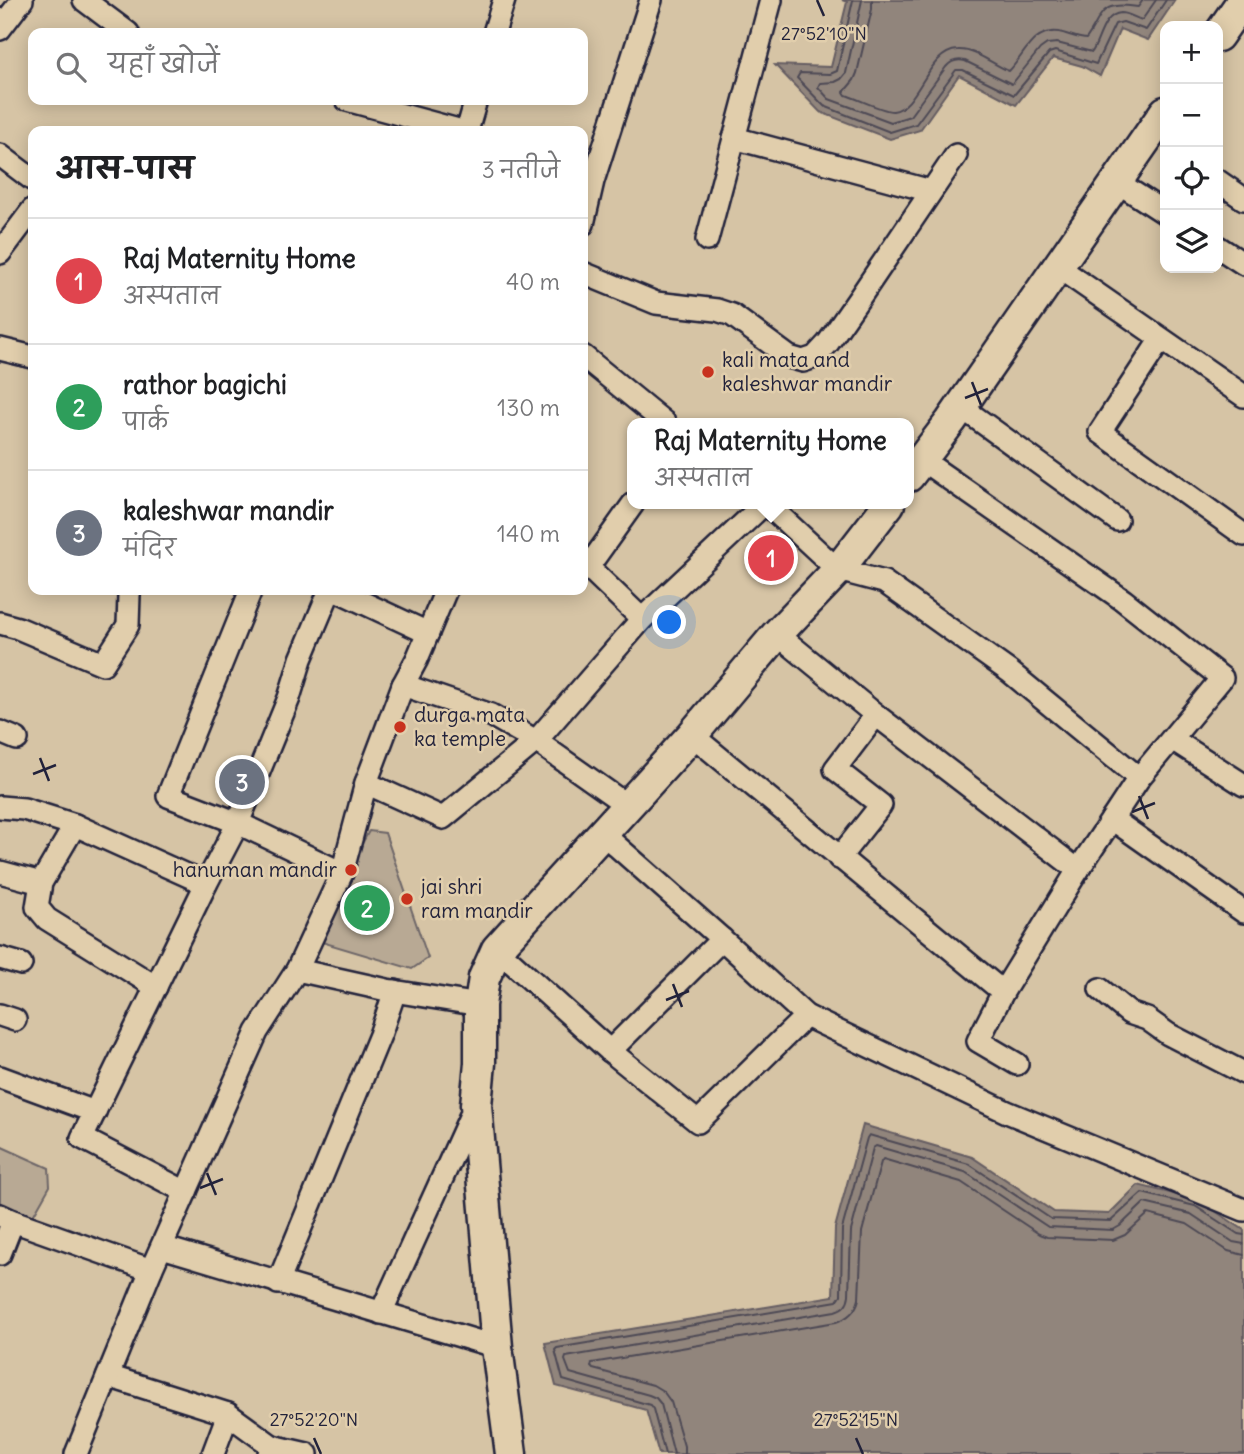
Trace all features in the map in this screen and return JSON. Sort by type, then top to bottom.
[{"type":"street","points":[[0,29],[22,0]]},
{"type":"street","points":[[84,0],[121,28]]},
{"type":"street","points":[[496,28],[504,0]]},
{"type":"street","points":[[588,179],[651,0]]},
{"type":"street","points":[[707,240],[771,0]]},
{"type":"street","points":[[1223,29],[1243,0]]},
{"type":"street","points":[[362,105],[423,126]]},
{"type":"street","points":[[466,126],[474,105]]},
{"type":"street","points":[[1017,1064],[978,1041],[1003,992],[1078,870],[1139,778],[1222,678],[1123,600],[915,468],[961,407],[1117,182],[1160,131]]},
{"type":"street","points":[[734,138],[931,191]]},
{"type":"street","points":[[0,155],[28,176]]},
{"type":"street","points":[[588,275],[656,303],[717,310],[732,315],[789,357],[803,361],[815,357],[828,343],[956,155]]},
{"type":"street","points":[[1117,182],[1160,210]]},
{"type":"street","points":[[1223,184],[1244,199]]},
{"type":"street","points":[[0,253],[28,216]]},
{"type":"street","points":[[1223,250],[1244,264]]},
{"type":"street","points":[[1058,267],[1244,396]]},
{"type":"street","points":[[1161,339],[1100,432],[1244,535]]},
{"type":"street","points":[[0,349],[28,356]]},
{"type":"street","points":[[588,360],[659,418]]},
{"type":"street","points":[[961,407],[1117,520]]},
{"type":"street","points":[[629,509],[588,567],[642,619]]},
{"type":"street","points":[[366,783],[443,818],[536,741],[642,619],[760,509]]},
{"type":"street","points":[[771,509],[838,570],[884,582],[1010,672],[1139,778]]},
{"type":"street","points":[[511,1454],[497,1347],[476,1105],[480,1063],[480,1004],[484,978],[497,949],[692,736],[777,634],[838,570],[885,509]]},
{"type":"street","points":[[0,623],[103,664],[128,625],[129,595]]},
{"type":"street","points":[[249,595],[168,796],[238,823],[342,873]]},
{"type":"street","points":[[186,1192],[82,1138],[238,823],[328,595]]},
{"type":"street","points":[[347,595],[428,633]]},
{"type":"street","points":[[76,1454],[151,1270],[257,1032],[297,971],[342,873],[366,783],[403,685],[444,595]]},
{"type":"street","points":[[777,634],[876,715],[1078,870]]},
{"type":"street","points":[[403,685],[491,715],[536,741],[628,806]]},
{"type":"street","points":[[839,858],[881,805],[835,769],[876,715]]},
{"type":"street","points":[[692,736],[1003,992]]},
{"type":"street","points":[[1172,739],[1244,785]]},
{"type":"street","points":[[0,807],[24,809],[75,825],[206,884]]},
{"type":"street","points":[[1112,819],[1244,912]]},
{"type":"street","points":[[75,825],[41,883],[37,907],[47,919],[156,987]]},
{"type":"street","points":[[603,834],[806,1016],[1007,1112],[1244,1210]]},
{"type":"street","points":[[0,872],[41,883]]},
{"type":"street","points":[[610,1051],[722,939]]},
{"type":"street","points":[[497,949],[610,1051],[698,1122],[806,1016]]},
{"type":"street","points":[[297,971],[395,992],[480,1004]]},
{"type":"street","points":[[1100,989],[1129,1013],[1147,1019],[1168,1034],[1244,1073]]},
{"type":"street","points":[[278,1283],[380,1035],[395,992]]},
{"type":"street","points":[[0,1077],[95,1112]]},
{"type":"street","points":[[381,1313],[476,1105]]},
{"type":"street","points":[[0,1254],[7,1218],[151,1270]]},
{"type":"street","points":[[162,1247],[497,1347]]},
{"type":"street","points":[[108,1376],[228,1414],[270,1450],[307,1454]]},
{"type":"street","points":[[213,1454],[228,1414]]},
{"type":"shaded area","points":[[369,831],[385,833],[428,958],[412,969],[305,937],[342,880]]},
{"type":"shaded area","points":[[0,1146],[49,1168],[50,1186],[33,1216],[0,1206]]},
{"type":"water","points":[[842,0],[1175,0],[1148,40],[1120,29],[1100,76],[1082,66],[1053,58],[1016,105],[959,75],[920,130],[890,139],[820,112],[775,65],[831,67],[847,2]]},
{"type":"water","points":[[863,1125],[972,1157],[1054,1212],[1109,1214],[1138,1185],[1198,1200],[1244,1230],[1244,1454],[659,1454],[646,1410],[556,1386],[545,1343],[833,1296],[835,1228]]},
{"type":"place","name":"kali mata and kaleshwar mandir","points":[[708,372]]},
{"type":"place","name":"Raj Maternity Home","points":[[771,558]]},
{"type":"place","name":"durga mata ka temple","points":[[400,727]]},
{"type":"place","name":"kaleshwar mandir","points":[[242,782]]},
{"type":"place","name":"hanuman mandir","points":[[351,870]]},
{"type":"place","name":"jai shri ram mandir","points":[[407,899]]},
{"type":"place","name":"rathor bagichi","points":[[367,908]]}]
